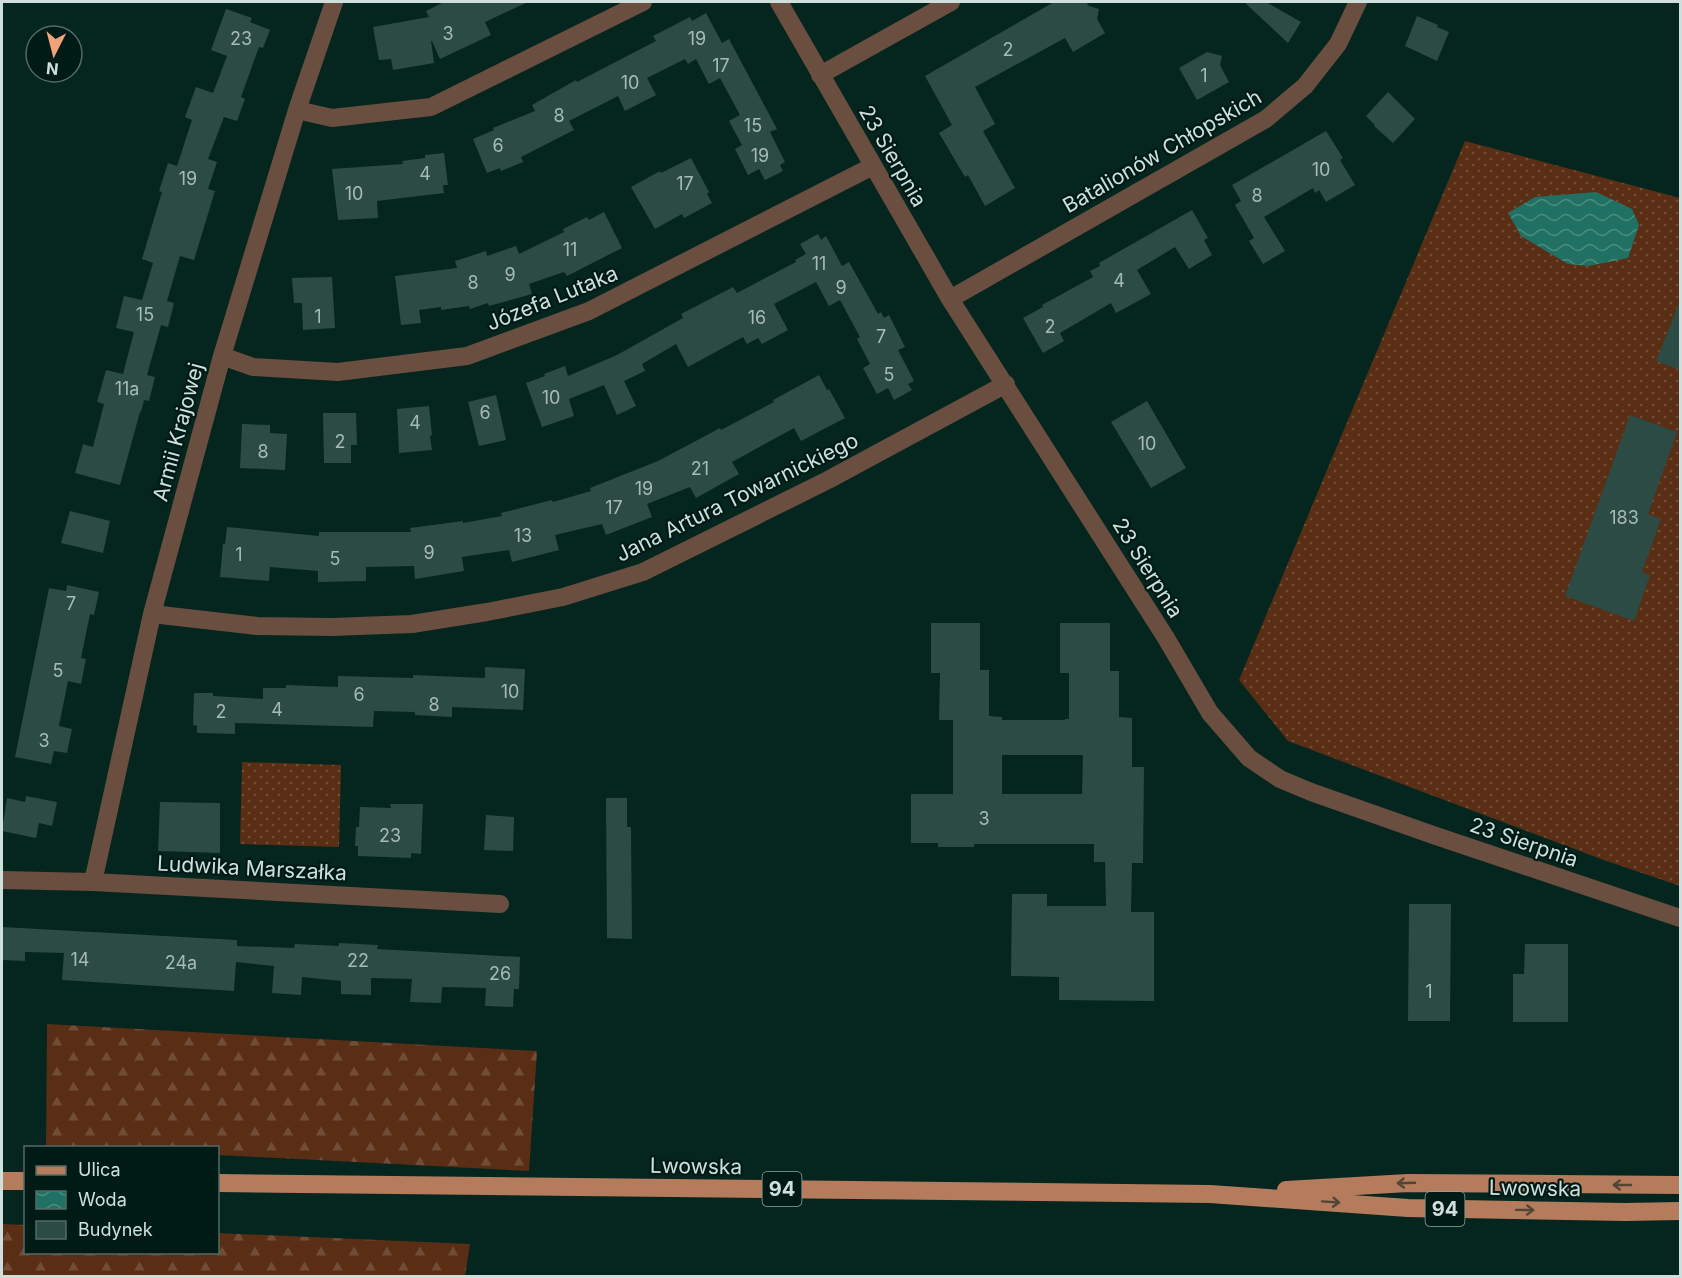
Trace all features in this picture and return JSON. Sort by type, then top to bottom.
[{"type":"main road","points":[[2,1181],[24,1181]]},
{"type":"main road","name":"Lwowska","points":[[219,1183],[1210,1194],[1408,1208],[1680,1211]]},
{"type":"main road","name":"Lwowska","points":[[1210,1194],[1407,1183],[1680,1185]]},
{"type":"street","name":"Armii Krajowej","points":[[93,882],[152,614],[222,356],[297,110],[334,2]]},
{"type":"street","points":[[297,110],[332,118],[431,107],[643,2]]},
{"type":"street","name":"23 Sierpnia","points":[[779,2],[950,299],[1166,638],[1210,713],[1249,758],[1280,779],[1311,792],[1446,840],[1680,918]]},
{"type":"street","points":[[820,75],[951,2]]},
{"type":"street","name":"Batalionów Chłopskich","points":[[950,299],[1266,119],[1305,86],[1338,44],[1358,2]]},
{"type":"street","name":"Józefa Lutaka","points":[[222,356],[253,367],[338,372],[467,356],[589,311],[873,166]]},
{"type":"street","name":"Jana Artura Towarnickiego","points":[[152,614],[257,626],[332,627],[412,624],[563,597],[643,572],[828,480],[1006,384]]},
{"type":"street","name":"Ludwika Marszałka","points":[[2,880],[93,882],[500,904]]},
{"type":"green space","points":[[1465,141],[1680,198],[1680,886],[1601,859],[1288,741],[1239,680]]},
{"type":"green space","points":[[242,762],[341,765],[339,847],[240,844]]},
{"type":"green space","points":[[47,1024],[537,1051],[529,1171],[219,1155],[219,1146],[46,1146]]},
{"type":"green space","points":[[2,1224],[24,1225],[24,1254],[219,1254],[219,1233],[470,1244],[465,1276],[2,1276]]},
{"type":"water","points":[[1596,192],[1632,209],[1639,225],[1628,258],[1589,266],[1568,264],[1521,236],[1508,213],[1535,197]]},
{"type":"building","points":[[444,2],[528,2],[485,22],[491,35],[440,59],[431,41],[434,63],[393,70],[391,59],[379,60],[373,27],[429,17],[426,11]]},
{"type":"building","points":[[1054,2],[1086,2],[1089,6],[1099,9],[1097,19],[1105,33],[1073,52],[1065,38],[975,87],[995,124],[983,131],[1015,188],[985,206],[968,175],[965,177],[939,133],[952,125],[925,76]]},
{"type":"building","points":[[1244,2],[1266,2],[1301,22],[1288,43]]},
{"type":"building","points":[[226,9],[252,18],[250,22],[270,30],[263,48],[259,47],[241,97],[245,99],[237,121],[224,117],[208,159],[217,162],[208,189],[215,191],[194,260],[180,256],[167,301],[174,303],[168,327],[161,325],[147,375],[155,377],[149,401],[144,400],[120,485],[75,473],[83,444],[93,447],[104,404],[97,402],[106,370],[123,374],[134,332],[116,328],[124,296],[142,300],[153,263],[142,259],[168,163],[177,166],[192,120],[185,117],[196,87],[213,93],[227,56],[211,50]]},
{"type":"building","points":[[706,13],[722,43],[729,39],[777,129],[770,132],[785,162],[780,165],[783,171],[765,180],[759,169],[748,175],[735,149],[742,145],[729,121],[740,115],[720,78],[709,84],[696,59],[688,64],[685,59],[647,78],[656,95],[625,111],[618,96],[569,121],[574,130],[521,157],[523,162],[501,171],[500,168],[487,173],[473,139],[535,111],[532,105],[576,80],[577,82],[656,41],[653,36],[690,17],[692,21]]},
{"type":"building","points":[[1417,16],[1449,32],[1437,61],[1405,46]]},
{"type":"building","points":[[1207,52],[1222,56],[1220,65],[1229,82],[1197,100],[1179,68]]},
{"type":"building","points":[[1388,92],[1415,119],[1393,143],[1366,116]]},
{"type":"building","points":[[1326,131],[1343,158],[1340,160],[1355,185],[1326,202],[1319,190],[1315,193],[1313,188],[1264,217],[1285,251],[1263,264],[1249,241],[1254,238],[1235,205],[1241,201],[1232,185]]},
{"type":"building","points":[[444,153],[448,185],[443,185],[444,193],[377,201],[378,218],[338,220],[332,169],[403,164],[402,161]]},
{"type":"building","points":[[691,158],[709,192],[707,194],[712,203],[684,218],[682,214],[655,229],[631,187]]},
{"type":"building","points":[[1192,210],[1208,238],[1204,240],[1212,255],[1189,269],[1175,247],[1137,270],[1151,294],[1116,313],[1111,303],[1060,333],[1064,341],[1043,353],[1023,318],[1093,277],[1090,271],[1100,266],[1099,263]]},
{"type":"building","points":[[604,212],[622,248],[567,276],[564,272],[529,284],[532,294],[470,309],[469,306],[419,310],[421,323],[401,325],[395,276],[457,268],[455,261],[486,251],[487,256],[516,246],[519,254],[564,232],[563,229],[587,217],[589,220]]},
{"type":"building","points":[[818,234],[821,240],[826,236],[842,266],[849,262],[878,314],[881,312],[884,318],[889,315],[905,347],[898,350],[914,381],[908,384],[912,390],[894,400],[888,388],[877,394],[863,368],[870,364],[857,339],[860,337],[840,300],[829,306],[816,282],[774,304],[788,330],[762,344],[758,338],[747,344],[743,337],[688,367],[676,344],[642,364],[645,371],[624,381],[636,406],[617,415],[604,385],[569,399],[574,416],[542,427],[526,383],[565,366],[568,376],[617,355],[683,318],[681,314],[733,287],[737,293],[796,262],[795,260],[806,254],[800,244]]},
{"type":"building","points":[[332,277],[335,328],[303,330],[302,303],[294,303],[292,278]]},
{"type":"building","points":[[1680,304],[1680,370],[1656,361]]},
{"type":"building","points":[[819,375],[845,418],[801,441],[794,428],[732,462],[739,474],[696,498],[690,487],[647,504],[652,517],[606,535],[602,524],[555,535],[559,550],[512,562],[509,550],[462,557],[464,571],[415,579],[414,566],[366,567],[366,581],[318,582],[318,571],[270,567],[269,581],[220,577],[227,527],[319,536],[319,532],[411,532],[410,528],[463,521],[463,523],[502,516],[501,513],[591,491],[590,488],[658,461],[720,428],[721,430]]},
{"type":"building","points":[[496,395],[506,440],[479,446],[468,402]]},
{"type":"building","points":[[1147,401],[1186,468],[1151,488],[1111,422]]},
{"type":"building","points":[[429,406],[432,450],[399,453],[397,409]]},
{"type":"building","points":[[323,413],[356,413],[357,445],[351,445],[351,463],[324,463]]},
{"type":"building","points":[[1630,415],[1677,432],[1648,514],[1661,519],[1642,572],[1650,575],[1634,621],[1565,596]]},
{"type":"building","points":[[242,424],[270,425],[270,433],[287,434],[285,470],[240,468]]},
{"type":"building","points":[[70,511],[110,521],[103,553],[61,543]]},
{"type":"building","points":[[67,585],[99,592],[94,615],[90,614],[81,658],[86,659],[81,684],[68,681],[59,726],[72,729],[67,753],[54,751],[51,764],[15,757],[49,588],[66,591]]},
{"type":"building","points":[[931,623],[980,623],[980,670],[989,670],[989,716],[1002,717],[1002,720],[1069,719],[1069,673],[1060,673],[1060,623],[1110,623],[1110,671],[1119,671],[1119,717],[1132,718],[1132,767],[1144,767],[1143,863],[1132,863],[1131,912],[1154,912],[1154,1001],[1059,1000],[1059,977],[1011,976],[1012,894],[1047,894],[1047,906],[1106,906],[1105,862],[1094,862],[1094,844],[974,844],[974,847],[938,847],[938,843],[911,843],[911,794],[953,794],[953,720],[939,720],[940,673],[931,673]],"holes":[[[1002,755],[1083,755],[1082,794],[1002,794]]]},
{"type":"building","points":[[485,667],[525,669],[523,710],[452,707],[452,717],[415,715],[415,712],[374,711],[373,727],[235,723],[235,734],[197,733],[197,726],[193,725],[194,693],[263,699],[263,688],[286,688],[286,685],[338,687],[338,676],[413,678],[413,675],[485,678]]},
{"type":"building","points":[[26,796],[57,802],[52,826],[39,823],[36,838],[2,831],[7,798],[25,802]]},
{"type":"building","points":[[606,798],[627,798],[627,827],[631,827],[632,939],[607,938]]},
{"type":"building","points":[[160,802],[220,803],[220,853],[158,851]]},
{"type":"building","points":[[390,804],[423,804],[421,854],[411,853],[411,858],[358,856],[358,846],[355,846],[360,807],[391,808]]},
{"type":"building","points":[[486,815],[514,817],[513,851],[484,850]]},
{"type":"building","points":[[1409,904],[1451,904],[1450,1021],[1408,1021]]},
{"type":"building","points":[[2,927],[237,940],[237,946],[294,948],[295,944],[339,946],[339,943],[378,945],[377,949],[520,957],[519,989],[514,989],[513,1007],[485,1006],[486,988],[442,987],[441,1003],[410,1002],[412,979],[371,978],[371,995],[341,994],[341,981],[302,977],[301,995],[272,993],[274,966],[236,962],[234,991],[62,980],[64,953],[25,952],[25,961],[2,960]]},
{"type":"building","points":[[1525,944],[1568,944],[1568,1022],[1513,1022],[1513,974],[1524,974]]}]
